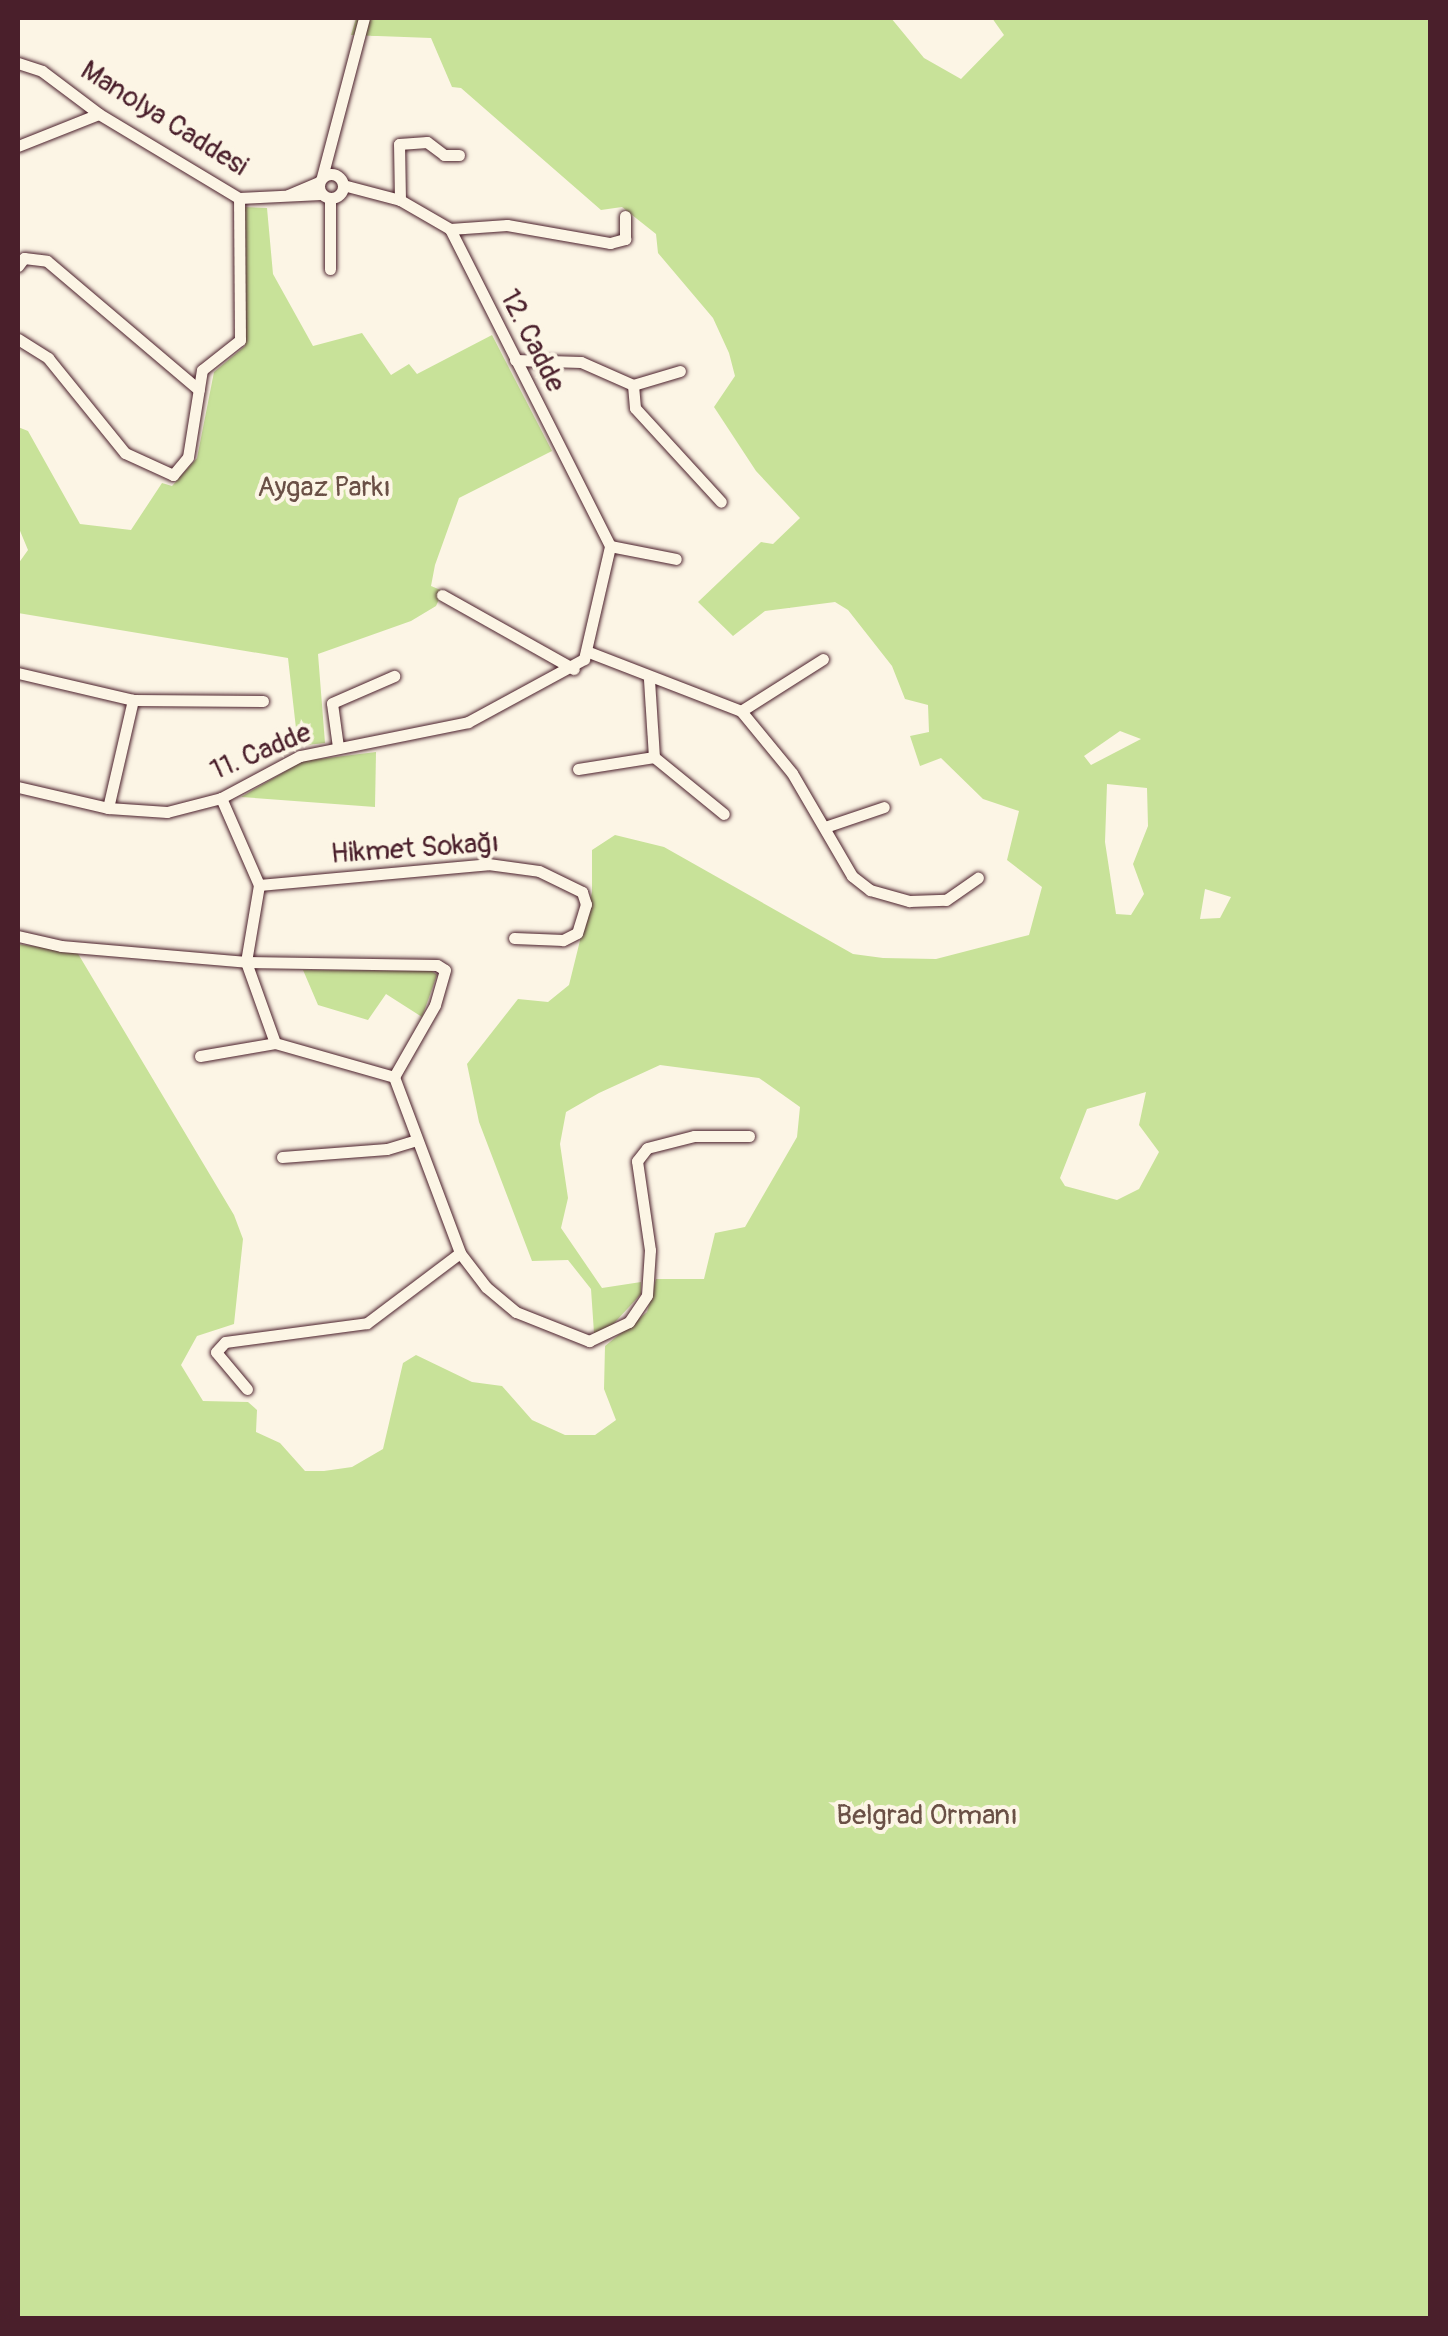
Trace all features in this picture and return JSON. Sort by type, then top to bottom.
[{"type":"street","points":[[330,269],[332,153],[364,18]]},
{"type":"street","name":"Manolya Caddesi","points":[[18,63],[42,71],[100,114],[239,198],[331,187]]},
{"type":"street","points":[[18,146],[58,125],[100,114]]},
{"type":"street","points":[[400,200],[399,144],[427,142],[444,155],[459,155]]},
{"type":"street","points":[[331,187],[400,200],[450,230],[507,226],[610,244],[625,239],[625,216]]},
{"type":"street","points":[[18,339],[48,358],[124,454],[173,475],[188,458],[202,370],[240,340],[239,198]]},
{"type":"street","name":"12. Cadde","points":[[450,230],[610,546]]},
{"type":"street","points":[[18,266],[24,258],[47,261],[199,390]]},
{"type":"street","points":[[515,360],[581,362],[634,385],[680,371]]},
{"type":"street","points":[[634,385],[635,408],[721,502]]},
{"type":"street","points":[[442,595],[574,669],[589,652],[610,546],[676,559]]},
{"type":"street","points":[[589,652],[650,679],[741,711],[825,827],[852,876],[891,897],[946,900],[978,878]]},
{"type":"street","points":[[741,711],[823,659]]},
{"type":"street","name":"11. Cadde","points":[[18,787],[108,808],[167,812],[221,798],[300,756],[468,722],[574,669]]},
{"type":"street","points":[[18,672],[132,700],[262,701]]},
{"type":"street","points":[[338,747],[332,703],[394,676]]},
{"type":"street","points":[[650,679],[654,757],[724,814]]},
{"type":"street","points":[[108,808],[132,700]]},
{"type":"street","points":[[578,769],[654,757]]},
{"type":"street","points":[[221,798],[259,885],[246,962],[275,1043]]},
{"type":"street","points":[[825,827],[884,807]]},
{"type":"street","name":"Hikmet Sokağı","points":[[259,885],[488,864],[539,871],[582,892],[586,904],[577,933],[563,940],[514,938]]},
{"type":"street","points":[[18,936],[61,946],[246,962],[445,970],[435,1005],[394,1077],[416,1140],[460,1252],[486,1287],[516,1312],[588,1341],[607,1338],[629,1322],[647,1295],[650,1250],[637,1161],[647,1148],[694,1136],[749,1136]]},
{"type":"street","points":[[200,1056],[275,1043],[394,1077]]},
{"type":"street","points":[[282,1156],[388,1149],[416,1140]]},
{"type":"street","points":[[247,1389],[216,1352],[225,1342],[367,1324],[460,1252]]},
{"type":"green space","name":"Belgrad Ormanı","points":[[356,18],[891,18],[924,58],[961,79],[1004,35],[992,18],[1430,18],[1430,2318],[18,2318],[18,944],[77,952],[234,1215],[243,1239],[234,1324],[197,1336],[181,1365],[203,1401],[248,1402],[257,1410],[256,1432],[280,1443],[305,1471],[324,1471],[352,1467],[383,1449],[403,1363],[416,1355],[472,1382],[502,1386],[532,1420],[565,1435],[595,1435],[616,1420],[604,1389],[605,1346],[647,1312],[656,1279],[704,1279],[715,1233],[745,1227],[797,1137],[800,1107],[759,1078],[660,1065],[599,1093],[566,1112],[560,1144],[568,1198],[561,1228],[602,1288],[641,1282],[641,1294],[605,1333],[594,1333],[591,1289],[568,1260],[532,1261],[479,1122],[467,1064],[518,999],[548,1002],[569,985],[592,892],[592,850],[615,835],[664,847],[853,954],[883,958],[936,959],[1029,935],[1042,887],[1007,860],[1019,811],[983,799],[941,758],[920,766],[910,736],[929,732],[928,705],[905,699],[892,666],[848,610],[835,602],[765,611],[733,636],[698,602],[761,542],[773,544],[800,518],[756,471],[714,407],[735,376],[729,353],[713,318],[658,253],[656,234],[622,207],[601,210],[461,88],[452,87],[431,38],[351,35]],"holes":[[[1120,731],[1141,739],[1091,765],[1084,756]],[[1107,784],[1147,788],[1148,826],[1133,864],[1144,894],[1131,915],[1116,914],[1105,842]],[[1205,889],[1231,897],[1220,918],[1200,919]],[[1146,1092],[1139,1125],[1159,1152],[1139,1189],[1117,1200],[1065,1186],[1060,1178],[1087,1109]]]},
{"type":"green space","name":"Aygaz Parkı","points":[[243,207],[267,208],[273,274],[313,346],[362,333],[391,375],[409,364],[417,374],[492,335],[552,451],[459,498],[435,565],[431,586],[443,591],[436,606],[411,621],[318,654],[325,743],[298,746],[288,658],[18,613],[18,564],[28,550],[18,526],[18,427],[28,431],[80,524],[131,530],[162,483],[172,486],[197,458],[214,372],[245,346]]},
{"type":"green space","points":[[376,752],[375,807],[241,797],[303,761]]},
{"type":"green space","points":[[303,970],[432,971],[437,975],[422,1017],[386,994],[368,1020],[318,1005]]}]
